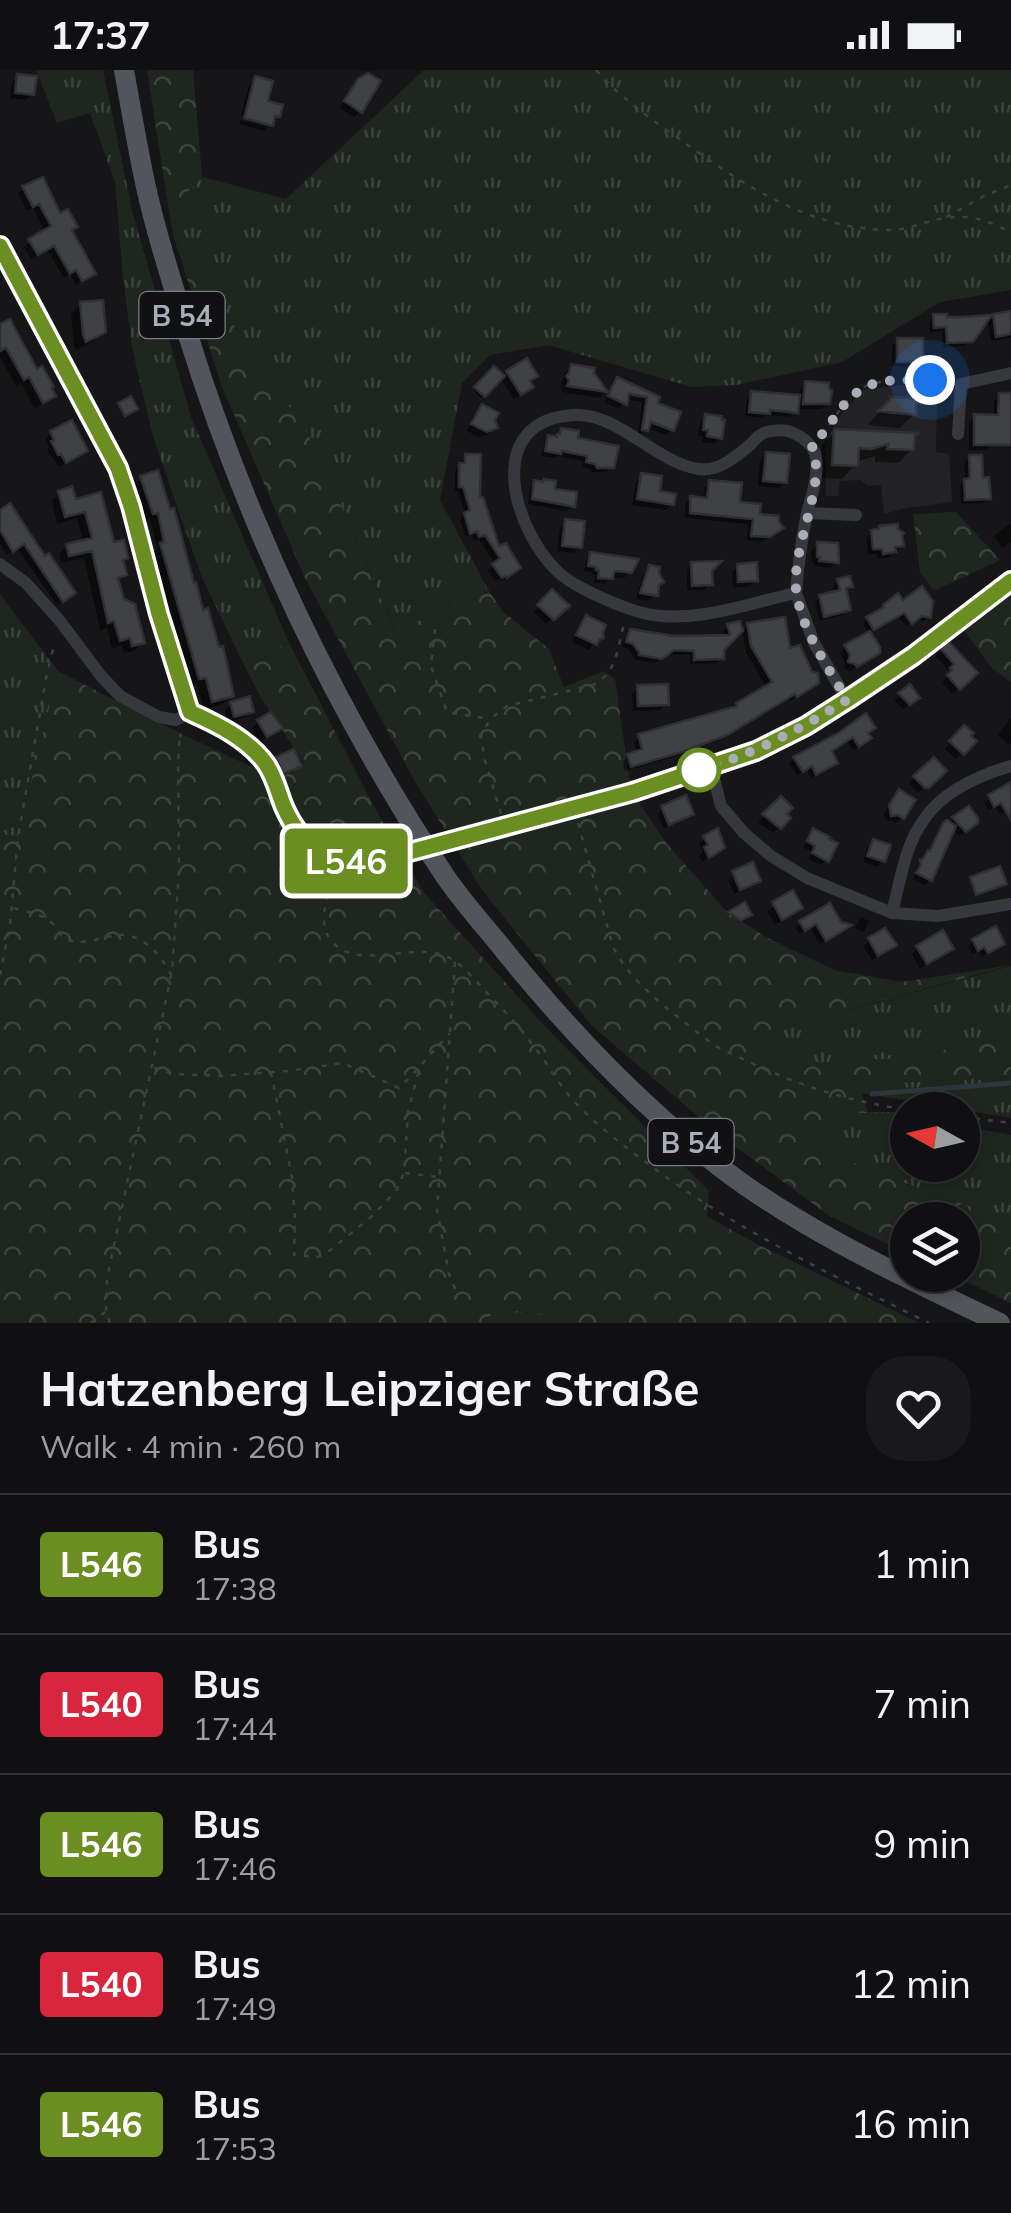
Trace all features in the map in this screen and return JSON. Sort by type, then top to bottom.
[{"type":"main road","name":"B 54","points":[[124,70],[156,229],[206,393],[236,472],[328,674],[373,761],[447,880],[588,1046],[721,1167],[800,1220],[880,1266],[1000,1323]]},
{"type":"street","points":[[0,246],[118,468],[190,712],[220,725],[264,762],[293,824],[306,842],[340,860],[376,861],[574,808],[756,751],[847,700],[913,656],[1011,581]]},
{"type":"street","points":[[958,434],[961,384],[1011,373]]},
{"type":"street","points":[[796,593],[699,616],[649,615],[590,592],[558,572],[520,514],[514,484],[516,460],[526,434],[550,417],[580,414],[616,426],[675,463],[702,470],[726,464],[762,433],[786,429],[811,444],[816,456],[816,476],[798,558],[796,593],[814,644],[847,700]]},
{"type":"street","points":[[808,513],[856,515]]},
{"type":"street","points":[[0,564],[26,583],[120,696],[160,717],[176,720],[190,712]]},
{"type":"street","points":[[892,913],[907,854],[925,818],[954,790],[1011,766]]},
{"type":"street","points":[[711,767],[722,806],[744,833],[771,856],[807,878],[892,913],[938,916],[1011,904]]},
{"type":"path","points":[[596,70],[618,94],[708,160],[770,198],[844,226],[888,230],[920,226],[1011,185]]},
{"type":"path","points":[[945,218],[978,217],[1011,233]]},
{"type":"path","points":[[811,444],[863,387],[930,380],[961,384]]},
{"type":"path","points":[[506,825],[484,757],[481,736],[490,719],[507,706],[593,685],[606,678],[628,608]]},
{"type":"path","points":[[0,975],[12,908],[21,818],[60,621]]},
{"type":"path","points":[[435,630],[430,666],[448,712],[490,719]]},
{"type":"path","points":[[110,1323],[106,1311],[107,1278],[172,976],[180,872],[179,736],[190,712]]},
{"type":"path","points":[[574,808],[613,947],[618,958],[656,1000],[714,1045],[759,1067],[802,1086],[890,1107]]},
{"type":"path","points":[[340,860],[323,920],[325,932],[336,946],[361,955],[430,952],[455,961],[510,1015],[572,1099],[647,1164],[756,1236],[929,1323]]},
{"type":"path","points":[[12,908],[52,922],[61,936],[70,941],[100,940],[120,934],[146,942],[166,963],[172,976]]},
{"type":"path","points":[[455,961],[437,1210],[442,1245],[456,1291]]},
{"type":"path","points":[[153,1068],[176,1074],[220,1076],[342,1063],[399,1088],[450,1032]]},
{"type":"path","points":[[272,1072],[292,1177],[294,1255],[318,1256],[342,1242],[396,1191],[404,1173],[408,1112],[420,1066]]},
{"type":"path","points":[[980,1119],[1011,1123]]},
{"type":"path","points":[[404,1173],[438,1178]]},
{"type":"path","points":[[91,1323],[106,1311]]},
{"type":"shaded area","points":[[933,384],[933,399],[937,399],[936,452],[949,454],[952,502],[884,514],[881,485],[869,486],[860,480],[840,481],[838,496],[826,496],[826,442],[840,416],[863,390]]},
{"type":"green space","points":[[36,70],[103,70],[132,210],[191,417],[289,643],[243,663],[201,575],[153,437],[132,347],[115,182],[90,113],[57,123]]},
{"type":"green space","points":[[147,70],[193,70],[202,177],[169,211]]},
{"type":"green space","points":[[424,70],[1011,70],[1011,290],[940,302],[842,362],[737,385],[692,387],[548,345],[490,355],[462,383],[440,500],[489,591],[396,632],[315,445],[173,235],[169,211],[202,177],[286,199]]},
{"type":"green space","points":[[173,235],[315,445],[395,631],[489,591],[502,611],[549,649],[564,687],[604,671],[615,679],[629,778],[638,801],[667,844],[727,912],[766,937],[834,970],[902,982],[1011,965],[783,1028],[771,1054],[820,1063],[903,1058],[1011,1037],[1011,1076],[859,1085],[868,1113],[835,1112],[805,1136],[862,1168],[890,1178],[890,1182],[901,1182],[958,1202],[890,1202],[890,1245],[831,1217],[720,1135],[592,1026],[482,890],[413,778],[305,578],[222,387]]},
{"type":"green space","points":[[956,512],[1000,560],[934,591],[920,572],[913,514]]},
{"type":"green space","points":[[1011,591],[1011,682],[992,668],[960,625]]},
{"type":"green space","points":[[0,594],[58,671],[18,837],[0,834]]},
{"type":"green space","points":[[289,643],[424,893],[554,1036],[709,1191],[707,1216],[919,1323],[568,1323],[566,1319],[498,1308],[483,1323],[0,1323],[0,834],[18,836],[58,671],[273,777],[304,763],[243,663]]},
{"type":"green space","points":[[1011,966],[1011,1037],[903,1058],[820,1063],[771,1054],[783,1028]]},
{"type":"green space","points":[[1011,1076],[1011,1118],[980,1113],[980,1092],[890,1092],[890,1098],[861,1093],[858,1085]]},
{"type":"green space","points":[[835,1112],[890,1112],[890,1178],[862,1168],[805,1136]]},
{"type":"green space","points":[[980,1129],[1011,1135],[1011,1221],[980,1210],[980,1202],[958,1202],[901,1182],[980,1182]]},
{"type":"green space","points":[[980,1210],[1011,1221],[1011,1303],[980,1288]]},
{"type":"green space","points":[[497,1308],[567,1319],[568,1323],[484,1323]]},
{"type":"building","points":[[368,73],[381,81],[362,113],[344,101],[358,79]]},
{"type":"building","points":[[17,74],[37,76],[34,95],[15,93]]},
{"type":"building","points":[[255,76],[273,81],[268,101],[283,105],[273,126],[244,118]]},
{"type":"building","points":[[43,177],[60,213],[68,209],[78,227],[72,230],[96,274],[82,281],[76,270],[70,274],[54,246],[38,255],[28,239],[51,226],[39,204],[33,207],[22,186]]},
{"type":"building","points":[[103,300],[106,332],[86,342],[80,302]]},
{"type":"building","points":[[1011,311],[1011,334],[996,337],[993,314]]},
{"type":"building","points":[[933,314],[992,315],[973,342],[947,343],[946,327],[934,328]]},
{"type":"building","points":[[10,319],[37,369],[42,366],[54,387],[56,396],[43,403],[6,348],[0,351],[0,324]]},
{"type":"building","points":[[897,338],[923,338],[923,362],[897,362]]},
{"type":"building","points":[[527,358],[538,376],[530,381],[534,387],[521,395],[506,371]]},
{"type":"building","points":[[571,364],[595,368],[594,373],[608,392],[567,386]]},
{"type":"building","points":[[494,366],[505,376],[485,397],[474,387]]},
{"type":"building","points":[[617,377],[660,397],[658,403],[681,412],[674,431],[651,422],[648,431],[642,430],[647,397],[629,394],[627,405],[608,396]]},
{"type":"building","points":[[805,381],[829,383],[830,404],[803,404]]},
{"type":"building","points":[[751,391],[800,395],[798,413],[749,412]]},
{"type":"building","points":[[999,393],[1011,393],[1011,445],[974,445],[974,414],[998,415]]},
{"type":"building","points":[[131,396],[138,409],[125,416],[118,403]]},
{"type":"building","points":[[890,397],[917,398],[916,415],[878,411]]},
{"type":"building","points":[[482,404],[499,413],[495,420],[498,428],[487,432],[471,424]]},
{"type":"building","points":[[705,414],[725,420],[722,439],[707,436],[708,430],[703,430]]},
{"type":"building","points":[[72,420],[88,451],[66,463],[51,441],[54,440],[50,431]]},
{"type":"building","points":[[561,428],[579,431],[578,438],[619,446],[614,468],[597,468],[586,462],[587,456],[545,451],[548,435],[557,437]]},
{"type":"building","points":[[834,429],[918,434],[914,450],[887,449],[888,444],[859,448],[858,466],[832,465]]},
{"type":"building","points":[[766,452],[790,454],[787,483],[763,481]]},
{"type":"building","points":[[465,454],[481,454],[480,497],[499,546],[506,543],[521,568],[507,578],[502,578],[492,564],[500,558],[485,535],[479,537],[477,531],[470,534],[464,513],[470,510],[463,487],[459,487],[459,463],[465,463]]},
{"type":"building","points":[[969,455],[982,455],[983,478],[989,477],[991,499],[965,500],[964,479],[970,478]]},
{"type":"building","points":[[158,470],[170,509],[174,508],[203,610],[208,608],[219,647],[223,646],[234,696],[212,702],[206,678],[199,679],[160,543],[164,542],[158,513],[153,514],[140,476]]},
{"type":"building","points":[[641,473],[662,476],[660,491],[676,494],[674,505],[637,499]]},
{"type":"building","points":[[534,480],[556,481],[555,489],[577,492],[575,507],[532,499]]},
{"type":"building","points":[[709,480],[742,483],[740,502],[761,504],[760,514],[779,516],[784,528],[770,537],[751,536],[753,519],[690,513],[690,496],[707,498]]},
{"type":"building","points":[[72,486],[76,499],[101,492],[114,542],[124,540],[127,575],[118,578],[124,599],[135,604],[145,643],[132,646],[130,638],[120,641],[114,621],[108,623],[92,551],[69,556],[66,544],[92,538],[85,512],[65,517],[58,491]]},
{"type":"building","points":[[10,503],[45,556],[49,553],[76,593],[63,602],[24,544],[13,552],[0,530],[0,510]]},
{"type":"building","points":[[565,519],[585,521],[582,548],[562,546]]},
{"type":"building","points":[[898,524],[904,533],[904,546],[883,554],[882,549],[873,549],[871,530]]},
{"type":"building","points":[[817,542],[838,543],[839,563],[819,561]]},
{"type":"building","points":[[590,552],[639,559],[632,573],[617,571],[613,579],[598,578],[599,570],[588,566]]},
{"type":"building","points":[[722,561],[712,571],[713,585],[692,586],[691,562]]},
{"type":"building","points":[[757,562],[758,581],[738,582],[737,564]]},
{"type":"building","points":[[649,565],[660,567],[664,582],[659,585],[658,596],[640,593]]},
{"type":"building","points":[[850,576],[853,587],[846,588],[851,610],[824,617],[819,595],[840,590],[837,579]]},
{"type":"building","points":[[922,586],[933,601],[931,618],[922,616],[912,624],[904,613],[874,630],[866,617],[898,593],[903,600]]},
{"type":"building","points":[[552,589],[570,606],[554,620],[537,605]]},
{"type":"building","points":[[586,615],[606,625],[604,638],[597,645],[576,635]]},
{"type":"building","points":[[785,617],[790,648],[800,645],[812,672],[818,673],[819,683],[727,735],[631,767],[627,754],[642,749],[638,734],[737,706],[736,703],[772,682],[751,646],[747,623]]},
{"type":"building","points":[[740,621],[743,631],[724,650],[724,659],[694,660],[694,651],[674,650],[662,659],[639,655],[633,644],[626,642],[630,629],[674,636],[730,635],[727,624]]},
{"type":"building","points":[[870,631],[880,653],[857,667],[848,662],[850,655],[844,645]]},
{"type":"building","points":[[948,641],[978,673],[960,690],[947,675],[954,664],[940,648]]},
{"type":"building","points":[[668,684],[669,705],[638,706],[637,685]]},
{"type":"building","points":[[910,684],[920,698],[910,705],[898,693]]},
{"type":"building","points":[[250,696],[254,712],[234,717],[230,702]]},
{"type":"building","points":[[271,712],[283,728],[267,737],[257,720]]},
{"type":"building","points":[[866,713],[876,728],[868,733],[872,738],[859,747],[853,737],[832,751],[838,763],[816,775],[812,766],[803,772],[793,757]]},
{"type":"building","points":[[964,725],[977,741],[964,755],[949,741]]},
{"type":"building","points":[[294,749],[302,766],[283,774],[276,757]]},
{"type":"building","points":[[934,757],[947,771],[925,788],[913,776]]},
{"type":"building","points":[[1011,782],[1011,820],[1001,803],[994,807],[988,795]]},
{"type":"building","points":[[899,789],[916,800],[904,819],[891,816],[889,805]]},
{"type":"building","points":[[686,795],[694,814],[669,825],[661,806]]},
{"type":"building","points":[[781,796],[793,808],[787,814],[791,818],[781,829],[762,814]]},
{"type":"building","points":[[969,806],[978,823],[966,832],[952,817]]},
{"type":"building","points":[[947,820],[956,826],[932,881],[916,873],[920,860],[930,851]]},
{"type":"building","points":[[718,828],[725,848],[709,858],[703,836]]},
{"type":"building","points":[[813,828],[838,843],[829,862],[812,853],[815,846],[807,841]]},
{"type":"building","points":[[873,839],[891,845],[885,862],[867,856]]},
{"type":"building","points":[[753,862],[761,881],[740,890],[732,871]]},
{"type":"building","points":[[1000,866],[1007,884],[976,895],[970,877]]},
{"type":"building","points":[[793,890],[803,908],[782,920],[772,902]]},
{"type":"building","points":[[745,902],[752,915],[741,920],[728,912]]},
{"type":"building","points":[[830,903],[841,922],[852,925],[826,941],[816,924],[805,931],[799,921]]},
{"type":"building","points":[[996,926],[1005,944],[988,953],[984,947],[978,951],[972,939]]},
{"type":"building","points":[[885,928],[897,945],[878,956],[868,938]]},
{"type":"building","points":[[943,930],[954,949],[927,964],[916,946]]},
{"type":"waterway","points":[[872,1094],[1011,1083]]},
{"type":"bus line","name":"L546","points":[[0,246],[118,468],[190,712],[220,725],[252,750],[274,777],[293,824],[306,842],[340,860],[376,861],[633,792],[756,751],[847,700],[913,656],[1011,581]]},
{"type":"route","points":[[699,770],[756,751],[847,700],[814,644],[796,593],[798,558],[816,476],[816,456],[811,444],[822,436],[857,390],[884,382],[930,380]]}]
